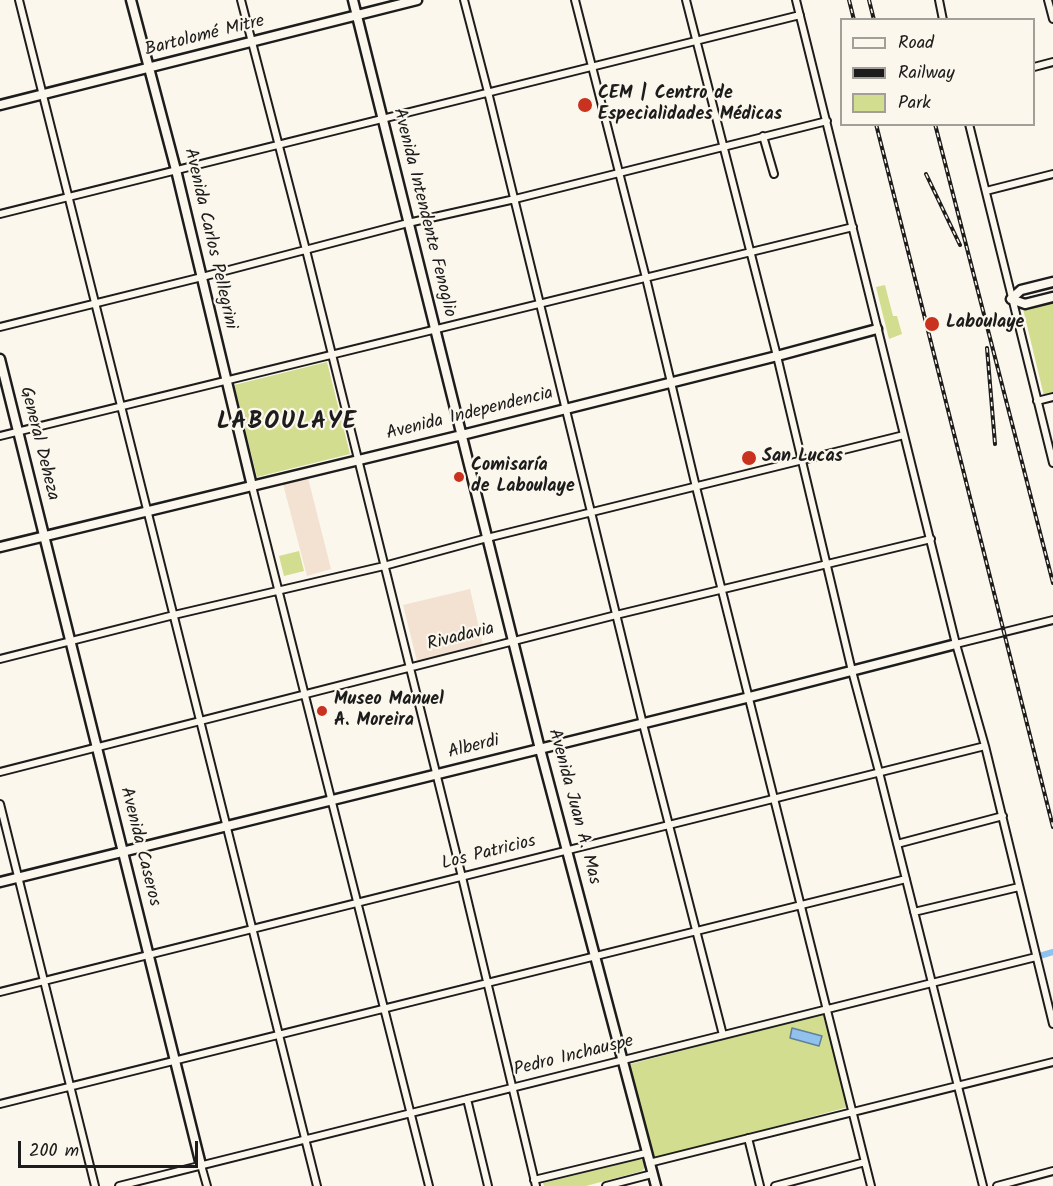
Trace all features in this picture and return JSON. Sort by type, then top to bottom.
[{"type":"main road","name":"Avenida Carlos Pellegrini","points":[[131,0],[176,170],[252,486]]},
{"type":"main road","name":"Avenida Intendente Fenoglio","points":[[352,0],[462,435]]},
{"type":"main road","name":"Bartolomé Mitre","points":[[0,105],[417,0]]},
{"type":"main road","points":[[1053,282],[1021,290],[1011,299],[1025,304],[1053,297]]},
{"type":"main road","name":"Avenida Independencia","points":[[0,547],[462,435],[877,329]]},
{"type":"main road","name":"General Deheza","points":[[0,359],[45,537]]},
{"type":"main road","name":"Avenida Juan A. Mas","points":[[462,435],[540,749],[656,1186]]},
{"type":"main road","name":"Avenida Caseros","points":[[45,537],[201,1165]]},
{"type":"main road","name":"Alberdi","points":[[0,882],[643,724],[956,644]]},
{"type":"street","points":[[19,0],[317,1186]]},
{"type":"street","points":[[241,0],[306,250],[462,877],[535,1183],[646,1152]]},
{"type":"street","points":[[464,0],[643,724],[723,1035]]},
{"type":"street","points":[[575,0],[871,1186]]},
{"type":"street","points":[[686,0],[777,356],[852,671],[983,1186]]},
{"type":"street","points":[[796,0],[956,644],[1003,816],[1053,1024]]},
{"type":"street","points":[[939,0],[943,18]]},
{"type":"street","points":[[1048,0],[1053,19]]},
{"type":"street","points":[[0,214],[800,15]]},
{"type":"street","points":[[1035,66],[1053,62]]},
{"type":"street","points":[[0,327],[408,223],[515,199],[827,121]]},
{"type":"street","points":[[970,126],[1053,463]]},
{"type":"street","points":[[763,136],[774,174]]},
{"type":"street","points":[[986,191],[1053,174]]},
{"type":"street","points":[[0,436],[853,227]]},
{"type":"street","points":[[1037,401],[1053,397]]},
{"type":"street","points":[[0,659],[174,615],[384,566],[487,538],[904,435]]},
{"type":"street","points":[[252,486],[429,1186]]},
{"type":"street","name":"Rivadavia","points":[[0,772],[514,640],[931,538]]},
{"type":"street","points":[[956,644],[1053,620]]},
{"type":"street","name":"Los Patricios","points":[[0,992],[985,746]]},
{"type":"street","points":[[0,804],[95,1186]]},
{"type":"street","points":[[897,844],[1003,816]]},
{"type":"street","points":[[0,1104],[906,879]]},
{"type":"street","points":[[914,912],[1019,887]]},
{"type":"street","name":"Pedro Inchauspe","points":[[119,1186],[1036,957]]},
{"type":"street","points":[[649,1163],[1053,1062]]},
{"type":"street","points":[[467,1099],[488,1186]]},
{"type":"street","points":[[748,1138],[760,1186]]},
{"type":"street","points":[[775,1186],[865,1162]]},
{"type":"street","points":[[201,1165],[207,1186]]},
{"type":"street","points":[[997,1186],[1053,1171]]},
{"type":"street","points":[[606,1186],[652,1174]]},
{"type":"shaded area","points":[[308,478],[331,569],[307,576],[283,484]]},
{"type":"shaded area","points":[[470,589],[483,645],[417,661],[403,605]]},
{"type":"green space","points":[[885,285],[893,316],[897,316],[902,334],[889,339],[876,287]]},
{"type":"green space","points":[[1053,302],[1053,394],[1044,396],[1023,309]]},
{"type":"green space","points":[[327,362],[350,454],[257,477],[234,385]]},
{"type":"green space","points":[[299,551],[304,571],[284,576],[279,556]]},
{"type":"green space","points":[[825,1013],[848,1107],[651,1160],[627,1065]]},
{"type":"green space","points":[[639,1159],[649,1163],[642,1171],[586,1186],[544,1186],[543,1183]]},
{"type":"water","points":[[792,1028],[822,1036],[819,1046],[790,1038]]},
{"type":"waterway","points":[[1036,957],[1053,952]]},
{"type":"railway","points":[[849,0],[854,18]]},
{"type":"railway","points":[[869,0],[874,18]]},
{"type":"railway","points":[[877,126],[1053,827]]},
{"type":"railway","points":[[936,126],[1053,583]]},
{"type":"railway","points":[[926,174],[960,245]]},
{"type":"railway","points":[[987,348],[995,444]]},
{"type":"place","name":"CEM | Centro de Especialidades Médicas","points":[[585,105]]},
{"type":"place","name":"Laboulaye","points":[[932,324]]},
{"type":"place","name":"San Lucas","points":[[749,458]]},
{"type":"place","name":"Comisaría de Laboulaye","points":[[459,477]]},
{"type":"place","name":"Museo Manuel A. Moreira","points":[[322,711]]},
{"type":"district","name":"LABOULAYE","points":[[287,424]]}]
